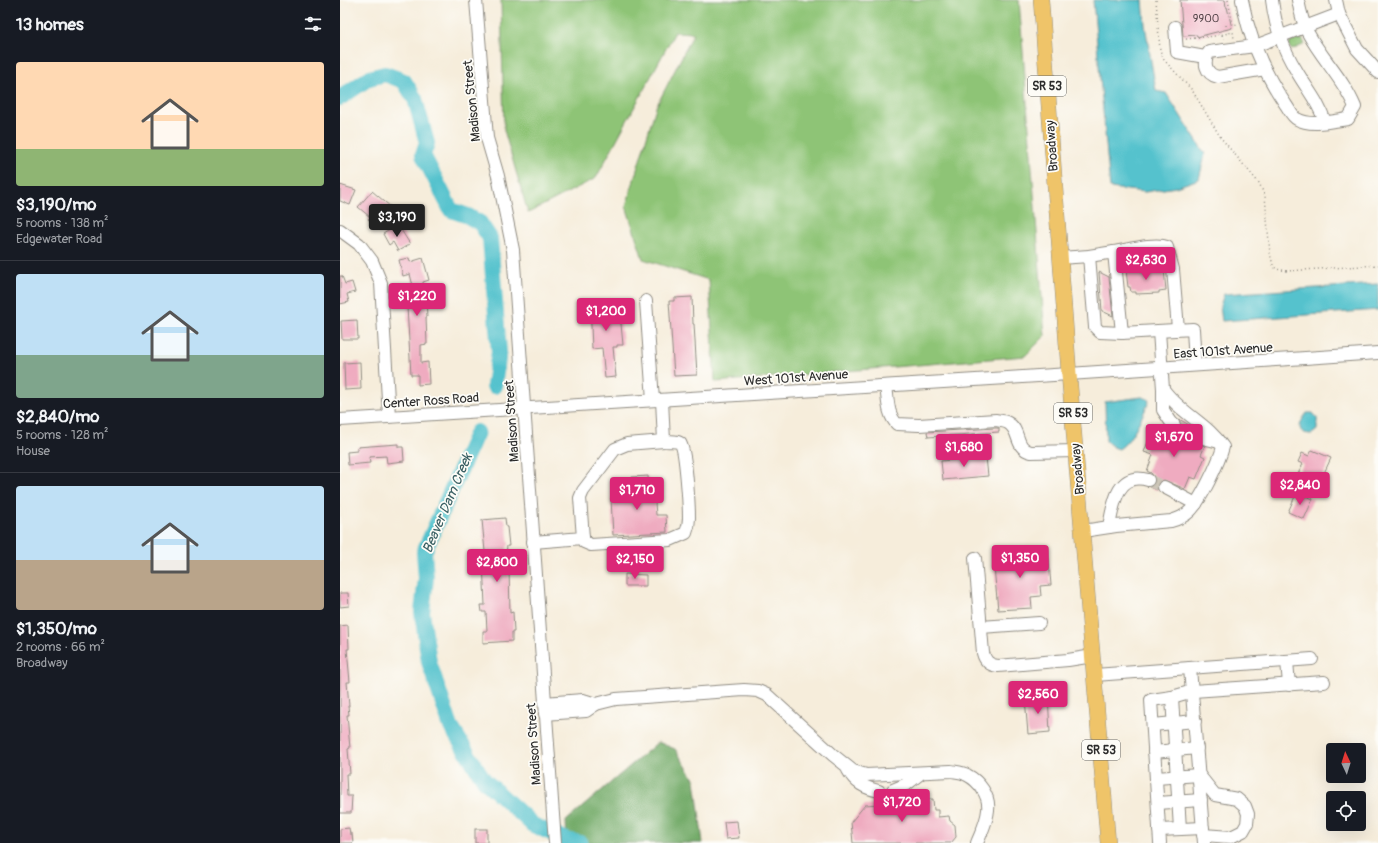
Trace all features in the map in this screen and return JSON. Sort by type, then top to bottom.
[{"type":"main road","name":"Broadway","points":[[1041,0],[1069,374],[1108,843]]},
{"type":"street","name":"Madison Street","points":[[476,0],[487,138],[498,176],[514,250],[544,708],[555,843]]},
{"type":"street","points":[[1242,0],[1246,21],[1265,69],[1278,94],[1295,119],[1309,123],[1348,119],[1355,107],[1350,94],[1308,32],[1298,0]]},
{"type":"street","points":[[1272,0],[1274,20],[1283,46],[1295,69],[1321,109],[1325,122]]},
{"type":"street","points":[[1336,0],[1339,14],[1357,49],[1378,72]]},
{"type":"street","points":[[1265,69],[1218,77],[1212,75],[1207,70],[1204,63],[1209,52],[1255,46],[1339,14]]},
{"type":"street","points":[[1175,27],[1177,52],[1206,57]]},
{"type":"street","points":[[340,230],[359,244],[372,261],[381,283],[389,416]]},
{"type":"street","points":[[1060,258],[1089,256],[1139,247],[1162,245],[1167,247],[1173,269],[1178,330]]},
{"type":"street","points":[[1114,252],[1122,333]]},
{"type":"street","points":[[1089,256],[1095,328],[1100,332],[1122,333],[1193,329],[1196,366]]},
{"type":"street","points":[[646,301],[664,442]]},
{"type":"street","points":[[1159,331],[1164,389],[1163,410],[1174,424]]},
{"type":"street","name":"East 101st Avenue","points":[[1069,374],[1378,353]]},
{"type":"street","name":"West 101st Avenue","points":[[524,408],[1069,374]]},
{"type":"street","points":[[886,386],[892,420],[897,424],[919,425],[996,420],[1007,422],[1013,427],[1021,447],[1025,450],[1031,452],[1076,451]]},
{"type":"street","points":[[1083,531],[1171,521],[1180,518],[1189,512],[1196,504],[1220,458],[1223,447],[1220,442],[1209,432],[1171,400],[1164,389]]},
{"type":"street","name":"Center Ross Road","points":[[340,420],[524,408]]},
{"type":"street","points":[[1190,432],[1203,438],[1220,442]]},
{"type":"street","points":[[664,442],[677,442],[681,444],[685,459],[689,516],[686,533],[670,540],[591,545],[584,542],[583,538],[580,498],[587,484],[616,448],[627,444],[664,442]]},
{"type":"street","points":[[1109,527],[1114,499],[1118,491],[1126,483],[1134,479],[1141,478],[1148,480]]},
{"type":"street","points":[[1164,487],[1196,504]]},
{"type":"street","points":[[533,542],[583,538]]},
{"type":"street","points":[[975,558],[982,653],[984,658],[992,665],[1055,661],[1093,656]]},
{"type":"street","points":[[980,627],[1039,623]]},
{"type":"street","points":[[1095,674],[1312,659]]},
{"type":"street","points":[[1288,661],[1289,685]]},
{"type":"street","points":[[1190,668],[1203,835]]},
{"type":"street","points":[[1160,843],[1151,700],[1172,697],[1192,691],[1324,682]]},
{"type":"street","points":[[544,708],[583,700],[596,704],[616,699],[744,690],[758,691],[767,695],[803,729],[853,771],[866,775],[951,771],[965,774],[978,782],[987,796],[988,809],[984,826],[977,843]]},
{"type":"street","points":[[1172,697],[1180,829]]},
{"type":"street","points":[[1153,725],[1195,721]]},
{"type":"street","points":[[1154,752],[1197,748]]},
{"type":"street","points":[[844,764],[851,776],[865,788],[879,791]]},
{"type":"street","points":[[893,790],[907,784],[921,773]]},
{"type":"street","points":[[1156,778],[1199,775]]},
{"type":"street","points":[[1159,830],[1180,829],[1203,835],[1231,837],[1243,831],[1247,824],[1248,814],[1245,806],[1237,799],[1215,795],[1199,775]]},
{"type":"street","points":[[1158,804],[1201,800]]},
{"type":"path","points":[[1156,0],[1160,50],[1164,60],[1192,90],[1221,138],[1259,183],[1265,196],[1270,254],[1273,265],[1276,269],[1287,271],[1378,266]]},
{"type":"path","points":[[1226,25],[1227,33]]},
{"type":"path","points":[[1176,40],[1232,32],[1235,43]]},
{"type":"path","points":[[1222,34],[1225,44]]},
{"type":"green space","points":[[501,0],[1019,0],[1045,336],[1025,356],[715,382],[709,280],[643,259],[626,206],[656,107],[694,33],[675,32],[596,178],[528,213],[504,130]]},
{"type":"green space","points":[[1302,39],[1305,44],[1292,50],[1289,47],[1290,42]]},
{"type":"green space","points":[[658,742],[675,749],[695,780],[703,843],[567,843],[566,821]]},
{"type":"water","points":[[1093,0],[1143,0],[1145,25],[1156,91],[1166,93],[1205,154],[1199,179],[1176,187],[1145,192],[1110,188]]},
{"type":"water","points":[[1378,284],[1378,310],[1222,321],[1220,306],[1224,294]]},
{"type":"water","points":[[1142,397],[1148,399],[1149,402],[1136,428],[1124,445],[1119,449],[1113,447],[1106,441],[1105,402]]},
{"type":"water","points":[[1307,413],[1313,413],[1317,418],[1317,430],[1312,434],[1303,432],[1300,427],[1302,420]]},
{"type":"building","points":[[1180,0],[1225,0],[1232,28],[1197,37],[1197,35],[1183,36]]},
{"type":"building","points":[[340,185],[356,190],[350,205],[340,201]]},
{"type":"building","points":[[372,191],[391,207],[376,226],[368,219],[370,217],[358,207]]},
{"type":"building","points":[[398,225],[410,244],[398,251],[393,242],[389,245],[383,234]]},
{"type":"building","points":[[409,258],[410,262],[423,258],[429,280],[423,282],[424,299],[426,298],[427,344],[421,345],[421,363],[428,362],[429,384],[418,385],[418,375],[411,375],[407,307],[410,307],[409,294],[415,294],[410,274],[403,276],[399,260]]},
{"type":"building","points":[[1140,267],[1148,267],[1148,271],[1164,270],[1166,290],[1159,291],[1159,293],[1136,294],[1136,292],[1131,292],[1130,287],[1128,287],[1126,270],[1140,269]]},
{"type":"building","points":[[1099,272],[1109,277],[1113,316],[1102,311]]},
{"type":"building","points":[[340,276],[342,276],[345,284],[352,282],[355,292],[347,294],[349,302],[340,304]]},
{"type":"building","points":[[692,297],[697,375],[674,376],[669,301],[674,301],[674,298]]},
{"type":"building","points":[[614,301],[615,303],[619,303],[623,345],[613,347],[616,377],[605,378],[602,348],[592,349],[590,302]]},
{"type":"building","points":[[357,320],[358,339],[342,339],[341,321]]},
{"type":"building","points":[[360,362],[361,389],[345,390],[344,363]]},
{"type":"building","points":[[1179,419],[1189,425],[1185,426],[1183,429],[1184,437],[1205,446],[1201,455],[1205,457],[1196,479],[1190,477],[1185,489],[1164,480],[1158,483],[1157,490],[1150,487],[1154,484],[1155,478],[1147,471],[1153,455],[1144,452],[1151,434],[1162,439],[1166,428],[1172,432],[1179,431],[1181,423]]},
{"type":"building","points":[[999,428],[999,432],[928,437],[927,432]]},
{"type":"building","points":[[398,444],[398,447],[403,447],[404,461],[387,463],[386,456],[369,457],[370,463],[348,465],[347,452],[357,451],[357,447]]},
{"type":"building","points":[[1312,450],[1331,458],[1319,484],[1298,474],[1303,464],[1298,462],[1302,453],[1309,456]]},
{"type":"building","points":[[986,457],[988,476],[943,480],[941,461]]},
{"type":"building","points":[[648,476],[649,492],[654,491],[656,515],[666,515],[667,532],[613,535],[611,499],[624,498],[624,490],[632,489],[632,477]]},
{"type":"building","points":[[1297,492],[1313,499],[1304,519],[1288,512]]},
{"type":"building","points":[[505,518],[509,546],[507,546],[506,554],[507,569],[509,569],[510,613],[513,612],[514,632],[512,632],[512,641],[483,643],[483,631],[487,631],[486,612],[482,612],[481,605],[485,605],[483,562],[486,562],[482,520]]},
{"type":"building","points":[[1048,551],[1051,585],[1040,586],[1041,596],[1031,597],[1032,608],[998,610],[993,556]]},
{"type":"building","points":[[625,574],[646,575],[646,586],[625,586]]},
{"type":"building","points":[[340,593],[348,593],[349,606],[340,607]]},
{"type":"building","points":[[348,625],[349,649],[347,649],[350,682],[347,682],[349,715],[347,715],[350,748],[348,749],[350,774],[346,774],[347,796],[352,796],[351,813],[340,813],[340,626]]},
{"type":"building","points":[[1048,696],[1050,732],[1028,734],[1025,698]]},
{"type":"building","points":[[886,793],[893,797],[894,801],[933,799],[934,810],[938,810],[938,817],[949,816],[950,821],[955,825],[956,837],[951,843],[853,843],[851,822],[865,805],[880,804],[880,798]]},
{"type":"building","points":[[737,821],[739,838],[726,839],[724,822]]},
{"type":"building","points":[[349,828],[350,834],[352,834],[353,843],[340,843],[340,829]]},
{"type":"building","points":[[475,829],[487,829],[487,843],[475,843]]},
{"type":"waterway","name":"Beaver Dam Creek","points":[[340,98],[369,78],[385,74],[404,81],[415,99],[427,143],[423,155],[451,210],[468,216],[480,223],[490,238],[499,352],[494,386]]},
{"type":"waterway","name":"Beaver Dam Creek","points":[[477,432],[424,552],[426,578],[422,612],[429,662],[451,727],[484,780],[533,825],[567,840],[580,843]]},
{"type":"tunnel","points":[[1174,425],[1190,432]]},
{"type":"tunnel","points":[[1148,480],[1164,487]]}]
